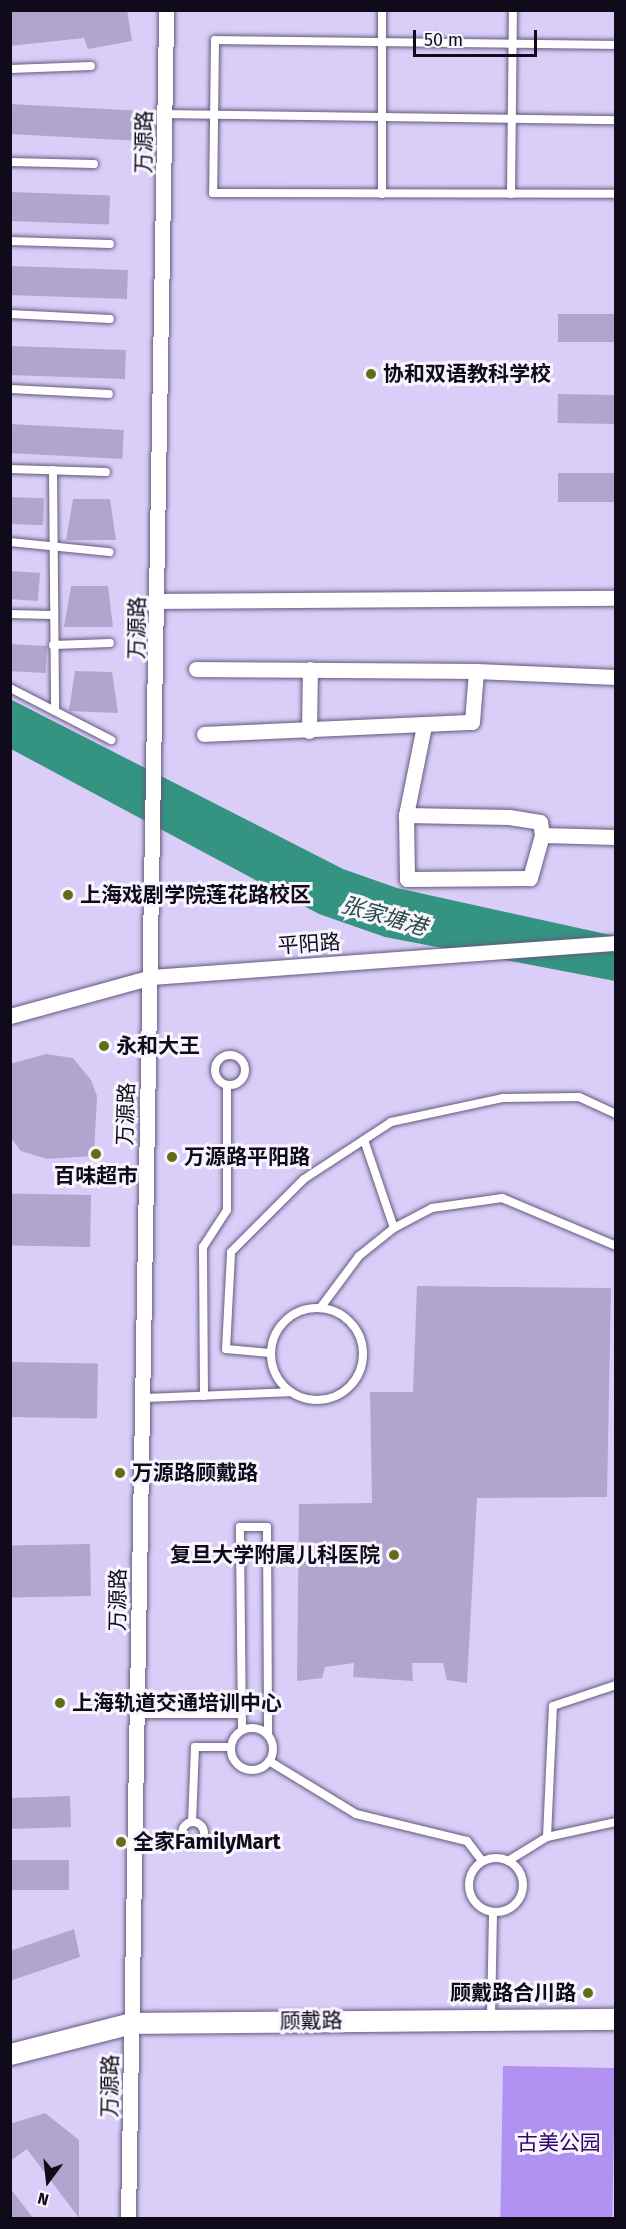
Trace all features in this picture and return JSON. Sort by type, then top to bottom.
[{"type":"main road","name":"顾戴路","points":[[10,2054],[132,2023],[491,2018],[615,2019]]},
{"type":"street","name":"万源路","points":[[128,2218],[156,762],[166,10]]},
{"type":"street","points":[[158,601],[615,598]]},
{"type":"street","points":[[196,669],[476,671],[615,677]]},
{"type":"street","points":[[309,731],[310,669]]},
{"type":"street","points":[[204,735],[472,722],[476,671]]},
{"type":"street","points":[[406,815],[509,817],[540,822],[543,835],[530,878],[407,879],[406,815],[424,726]]},
{"type":"street","points":[[543,835],[615,837]]},
{"type":"street","name":"平阳路","points":[[10,1016],[152,977],[615,943]]},
{"type":"lane","points":[[381,10],[382,194]]},
{"type":"lane","points":[[511,194],[513,10]]},
{"type":"lane","points":[[615,45],[215,40],[213,115],[213,193],[615,194]]},
{"type":"lane","points":[[10,69],[91,66]]},
{"type":"lane","points":[[165,114],[615,120]]},
{"type":"lane","points":[[10,162],[94,164]]},
{"type":"lane","points":[[10,241],[110,244]]},
{"type":"lane","points":[[10,314],[110,319]]},
{"type":"lane","points":[[10,388],[109,394]]},
{"type":"lane","points":[[10,469],[106,472]]},
{"type":"lane","points":[[53,470],[50,545],[55,711]]},
{"type":"lane","points":[[10,542],[109,552]]},
{"type":"lane","points":[[10,614],[51,615]]},
{"type":"lane","points":[[53,645],[110,643]]},
{"type":"lane","points":[[10,688],[111,740]]},
{"type":"lane","points":[[234,1054],[243,1060],[245,1076],[227,1085],[219,1080],[215,1066],[223,1056],[234,1054]]},
{"type":"lane","points":[[204,1396],[203,1247],[227,1210],[227,1085]]},
{"type":"lane","points":[[270,1353],[226,1349],[231,1252],[304,1179],[391,1122],[503,1098],[579,1097],[615,1114]]},
{"type":"lane","points":[[364,1140],[394,1228]]},
{"type":"lane","points":[[321,1307],[359,1256],[394,1228],[432,1208],[502,1198],[615,1246]]},
{"type":"lane","points":[[143,1398],[291,1392],[321,1400],[335,1397],[348,1389],[363,1362],[361,1340],[349,1320],[321,1307],[306,1308],[280,1325],[270,1353],[273,1369],[291,1392]]},
{"type":"lane","points":[[240,1527],[267,1527],[268,1735],[273,1748],[269,1761],[258,1769],[245,1769],[234,1760],[231,1747],[242,1730],[240,1527]]},
{"type":"lane","points":[[547,1837],[554,1706],[615,1685]]},
{"type":"lane","points":[[137,1714],[241,1714]]},
{"type":"lane","points":[[242,1730],[256,1728],[268,1735]]},
{"type":"lane","points":[[192,1822],[195,1747],[231,1747]]},
{"type":"lane","points":[[269,1761],[356,1814],[467,1841],[482,1861]]},
{"type":"lane","points":[[508,1861],[520,1873],[523,1890],[509,1909],[493,1912],[478,1906],[469,1892],[470,1874],[482,1861],[508,1861],[547,1837],[615,1822]]},
{"type":"lane","points":[[491,2018],[493,1912]]},
{"type":"green space","name":"古美公园","points":[[503,2066],[615,2068],[612,2218],[500,2218]]},
{"type":"water","name":"张家塘港","points":[[10,699],[343,869],[397,888],[615,936],[615,981],[385,937],[319,914],[11,749]]},
{"type":"building","points":[[127,10],[132,41],[88,49],[84,38],[10,46],[10,12]]},
{"type":"building","points":[[10,104],[134,110],[132,140],[10,134]]},
{"type":"building","points":[[10,192],[110,195],[109,224],[10,221]]},
{"type":"building","points":[[10,266],[128,270],[127,299],[10,295]]},
{"type":"building","points":[[558,314],[615,314],[615,342],[558,342]]},
{"type":"building","points":[[10,346],[126,350],[125,379],[10,375]]},
{"type":"building","points":[[558,394],[615,395],[614,424],[557,423]]},
{"type":"building","points":[[10,424],[124,430],[122,459],[10,453]]},
{"type":"building","points":[[558,473],[615,473],[615,502],[558,502]]},
{"type":"building","points":[[10,497],[44,498],[43,525],[10,524]]},
{"type":"building","points":[[73,499],[110,499],[116,540],[66,540]]},
{"type":"building","points":[[10,571],[40,573],[38,601],[10,599]]},
{"type":"building","points":[[71,586],[108,586],[113,627],[64,627]]},
{"type":"building","points":[[10,644],[47,646],[46,673],[10,671]]},
{"type":"building","points":[[75,671],[112,672],[118,713],[69,711]]},
{"type":"building","points":[[46,1054],[73,1058],[91,1080],[97,1096],[94,1156],[47,1159],[21,1151],[10,1137],[10,1064]]},
{"type":"building","points":[[10,1194],[91,1195],[90,1247],[10,1246]]},
{"type":"building","points":[[417,1286],[611,1288],[607,1497],[477,1498],[467,1683],[447,1680],[443,1663],[412,1663],[413,1681],[353,1677],[354,1663],[325,1667],[322,1678],[297,1681],[299,1504],[372,1503],[370,1392],[413,1392]]},
{"type":"building","points":[[10,1362],[98,1364],[97,1419],[10,1417]]},
{"type":"building","points":[[90,1544],[91,1596],[11,1597],[10,1545]]},
{"type":"building","points":[[70,1796],[71,1827],[11,1829],[10,1798]]},
{"type":"building","points":[[10,1860],[69,1860],[69,1890],[10,1890]]},
{"type":"building","points":[[74,1929],[80,1957],[10,1981],[10,1951]]},
{"type":"building","points":[[45,2113],[79,2140],[79,2218],[27,2149],[10,2161],[10,2124]]},
{"type":"building","points":[[10,2188],[33,2218],[10,2218]]},
{"type":"place","name":"协和双语教科学校","points":[[371,374]]},
{"type":"place","name":"上海戏剧学院莲花路校区","points":[[68,895]]},
{"type":"place","name":"永和大王","points":[[104,1046]]},
{"type":"place","name":"百味超市","points":[[96,1154]]},
{"type":"place","name":"万源路平阳路","points":[[172,1157]]},
{"type":"place","name":"万源路顾戴路","points":[[120,1473]]},
{"type":"place","name":"复旦大学附属儿科医院","points":[[394,1555]]},
{"type":"place","name":"上海轨道交通培训中心","points":[[60,1703]]},
{"type":"place","name":"全家FamilyMart","points":[[121,1842]]},
{"type":"place","name":"顾戴路合川路","points":[[588,1993]]}]
